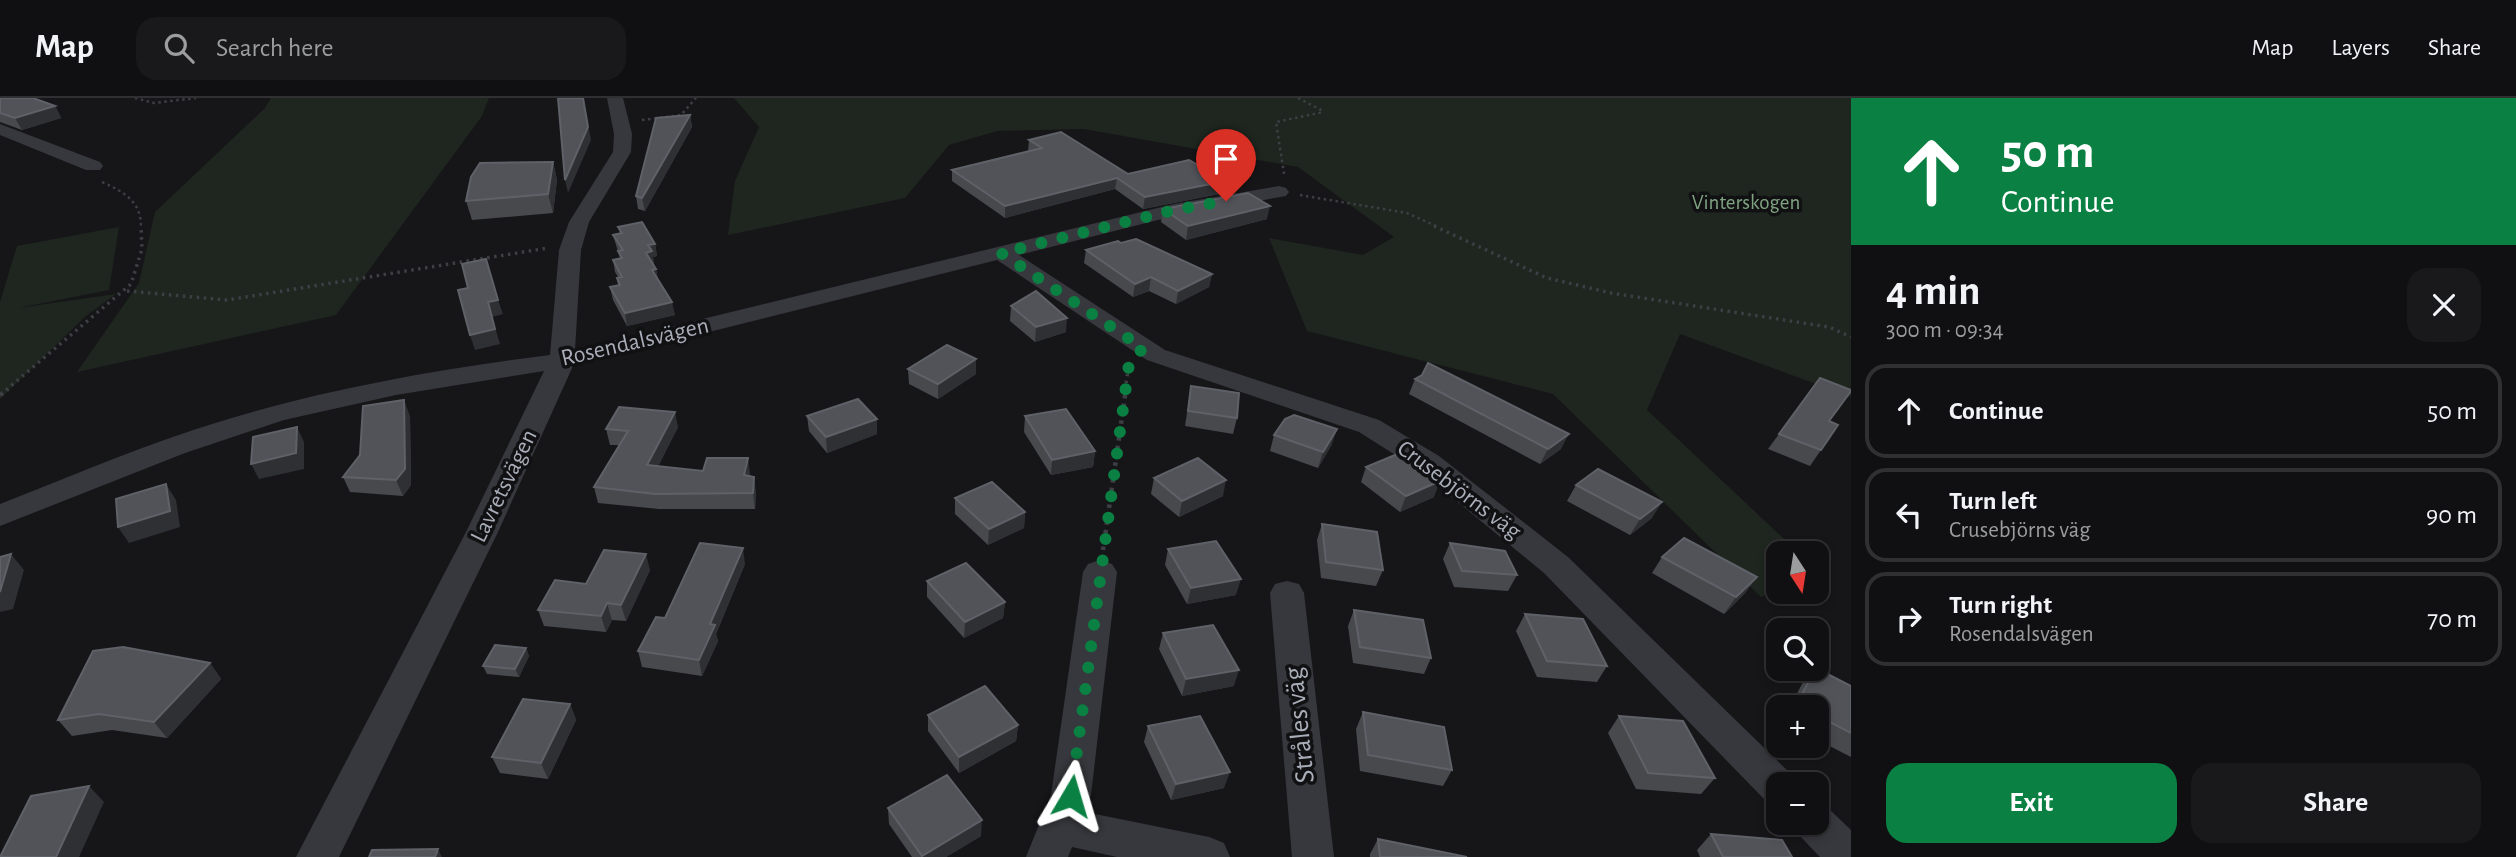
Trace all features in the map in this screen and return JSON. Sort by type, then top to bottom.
[{"type":"street","name":"Lavretsvägen","points":[[317,857],[482,532],[562,361],[569,250],[579,222],[622,152],[615,98]]},
{"type":"street","points":[[0,129],[93,166]]},
{"type":"street","name":"Rosendalsvägen","points":[[0,516],[160,451],[235,426],[339,399],[500,369],[562,361],[1174,210],[1282,192]]},
{"type":"street","name":"Crusebjörns väg","points":[[1001,253],[1143,348],[1368,426],[1429,463],[1556,565],[1766,775]]},
{"type":"street","points":[[1100,572],[1071,796],[1054,841],[1209,857]]},
{"type":"street","name":"Stråles väg","points":[[1287,593],[1313,857]]},
{"type":"street","points":[[1827,835],[1849,857]]},
{"type":"path","points":[[135,98],[154,103],[196,98]]},
{"type":"path","points":[[620,123],[681,115],[696,98]]},
{"type":"path","points":[[1298,98],[1324,112],[1276,122],[1282,192],[1321,201],[1408,213],[1547,278],[1611,293],[1829,327],[1851,337]]},
{"type":"path","points":[[0,395],[127,291],[142,248],[141,216],[128,194],[74,172],[93,166]]},
{"type":"path","points":[[127,291],[227,300],[340,284],[572,244]]},
{"type":"path","points":[[1100,572],[1129,364],[1143,348]]},
{"type":"green space","points":[[271,98],[489,98],[482,116],[336,315],[77,372],[139,283],[155,212],[265,108]]},
{"type":"green space","name":"Vinterskogen","points":[[734,98],[1851,98],[1851,397],[1680,334],[1647,410],[1786,541],[1766,541],[1766,594],[1761,597],[1553,394],[1307,331],[1269,238],[1363,255],[1394,237],[1298,167],[1084,129],[997,131],[949,145],[905,198],[728,235],[735,181],[759,127]]},
{"type":"green space","points":[[119,227],[109,290],[18,308],[116,294],[86,316],[0,399],[0,302],[17,246]]},
{"type":"building","points":[[0,98],[33,98],[55,106],[15,118],[0,113]]},
{"type":"building","points":[[558,98],[583,98],[588,127],[565,180]]},
{"type":"building","points":[[690,115],[642,198],[636,196],[656,118]]},
{"type":"building","points":[[1061,132],[1128,174],[1189,160],[1226,181],[1145,197],[1117,178],[1005,206],[952,170],[1042,148],[1029,140]]},
{"type":"building","points":[[553,162],[548,194],[466,201],[471,177],[480,163]]},
{"type":"building","points":[[1248,193],[1270,206],[1188,226],[1163,209]]},
{"type":"building","points":[[642,222],[655,244],[648,245],[652,251],[646,253],[656,269],[652,270],[672,302],[625,313],[610,287],[620,285],[617,278],[622,277],[613,260],[622,258],[618,251],[623,250],[613,235],[622,233],[618,227]]},
{"type":"building","points":[[1136,239],[1212,274],[1178,291],[1151,277],[1135,284],[1086,250]]},
{"type":"building","points":[[486,259],[498,300],[488,302],[495,329],[470,335],[458,290],[468,288],[462,264]]},
{"type":"building","points":[[1036,291],[1067,318],[1036,327],[1011,306]]},
{"type":"building","points":[[947,345],[976,359],[938,384],[908,369]]},
{"type":"building","points":[[1428,363],[1569,434],[1548,449],[1415,379],[1422,375]]},
{"type":"building","points":[[1820,378],[1851,390],[1829,421],[1838,425],[1821,450],[1779,434]]},
{"type":"building","points":[[1191,386],[1239,393],[1237,418],[1188,411]]},
{"type":"building","points":[[858,399],[877,419],[826,437],[807,416]]},
{"type":"building","points":[[404,400],[405,469],[396,480],[343,477],[360,455],[363,406]]},
{"type":"building","points":[[619,407],[675,412],[647,465],[703,471],[707,458],[748,458],[744,475],[754,477],[753,493],[655,494],[594,487],[628,431],[606,429]]},
{"type":"building","points":[[1066,409],[1095,451],[1052,460],[1025,416]]},
{"type":"building","points":[[1294,415],[1337,429],[1323,452],[1274,435],[1285,419]]},
{"type":"building","points":[[297,427],[296,453],[251,464],[253,437]]},
{"type":"building","points":[[1400,453],[1440,481],[1406,496],[1366,467]]},
{"type":"building","points":[[1198,458],[1226,480],[1182,501],[1154,478]]},
{"type":"building","points":[[1598,469],[1662,502],[1640,519],[1576,485]]},
{"type":"building","points":[[992,482],[1025,512],[989,529],[955,498]]},
{"type":"building","points":[[166,484],[170,511],[118,527],[116,499]]},
{"type":"building","points":[[1322,524],[1377,532],[1383,570],[1326,562]]},
{"type":"building","points":[[1684,538],[1757,577],[1736,597],[1662,557]]},
{"type":"building","points":[[1216,541],[1241,579],[1191,588],[1168,549]]},
{"type":"building","points":[[700,543],[743,548],[710,624],[715,625],[699,660],[638,651],[656,617],[665,618]]},
{"type":"building","points":[[1450,543],[1505,551],[1517,575],[1462,571]]},
{"type":"building","points":[[604,550],[646,554],[621,605],[607,603],[601,616],[538,610],[555,580],[586,584]]},
{"type":"building","points":[[11,554],[0,592],[0,557]]},
{"type":"building","points":[[966,563],[1005,602],[965,622],[927,581]]},
{"type":"building","points":[[1354,610],[1423,620],[1431,658],[1360,647]]},
{"type":"building","points":[[1525,614],[1583,619],[1607,666],[1547,661]]},
{"type":"building","points":[[1213,625],[1239,670],[1186,679],[1163,633]]},
{"type":"building","points":[[495,645],[526,648],[515,669],[483,666]]},
{"type":"building","points":[[123,647],[210,663],[154,722],[99,714],[58,720],[93,651]]},
{"type":"building","points":[[1829,675],[1851,686],[1851,733],[1829,722],[1829,695],[1801,695],[1809,681],[1829,681]]},
{"type":"building","points":[[985,686],[1018,725],[959,757],[928,715]]},
{"type":"building","points":[[523,699],[570,704],[541,763],[492,757]]},
{"type":"building","points":[[1363,712],[1444,727],[1452,770],[1368,755]]},
{"type":"building","points":[[1200,716],[1230,772],[1176,784],[1148,726]]},
{"type":"building","points":[[1619,716],[1683,721],[1715,778],[1648,773]]},
{"type":"building","points":[[947,775],[982,820],[922,856],[888,808]]},
{"type":"building","points":[[89,786],[56,857],[0,857],[31,796]]},
{"type":"building","points":[[1711,834],[1782,840],[1792,857],[1723,857]]},
{"type":"building","points":[[1378,839],[1467,857],[1380,857]]},
{"type":"building","points":[[438,849],[435,857],[369,857],[372,850]]},
{"type":"route","points":[[1071,796],[1129,364],[1143,348],[1001,253],[1174,210],[1226,201]]}]
